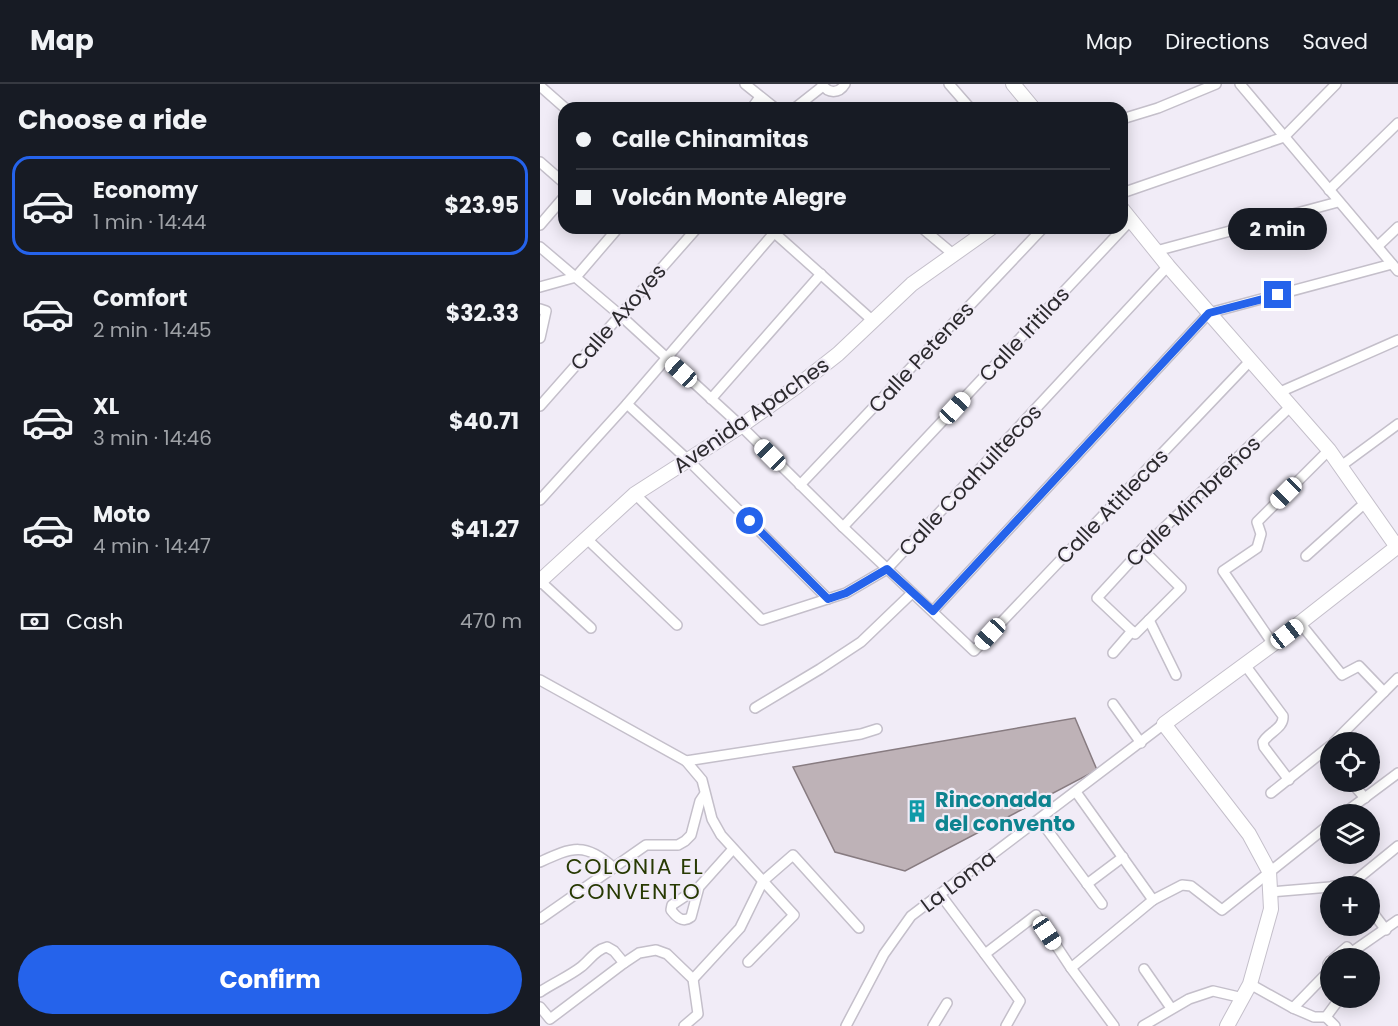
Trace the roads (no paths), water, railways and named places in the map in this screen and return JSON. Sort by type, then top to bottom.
[{"type":"street","points":[[745,84],[767,102]]},
{"type":"street","points":[[802,102],[823,85],[835,92],[845,84]]},
{"type":"street","points":[[949,84],[965,102]]},
{"type":"street","points":[[1013,84],[1028,102]]},
{"type":"street","points":[[1128,117],[1158,108],[1216,84]]},
{"type":"street","points":[[540,247],[620,315],[741,426],[843,527],[933,611],[1209,313],[1395,268],[1240,84]]},
{"type":"street","points":[[1128,191],[1284,137],[1336,84]]},
{"type":"street","points":[[540,86],[558,102]]},
{"type":"street","points":[[756,102],[760,97]]},
{"type":"street","points":[[1329,190],[1398,123]]},
{"type":"street","points":[[540,162],[558,178]]},
{"type":"street","points":[[1156,251],[1338,202]]},
{"type":"street","points":[[540,225],[558,203]]},
{"type":"street","points":[[1128,215],[1168,266],[1329,450],[1398,547],[1273,644],[1164,724],[1249,834],[1269,871],[1271,909],[1250,984],[1227,1026]]},
{"type":"street","points":[[1378,246],[1398,227]]},
{"type":"street","points":[[540,287],[576,277],[613,234]]},
{"type":"street","name":"Calle Axoyes","points":[[540,406],[692,234]]},
{"type":"street","points":[[540,500],[627,404],[769,234]]},
{"type":"street","points":[[776,234],[872,320]]},
{"type":"street","points":[[929,234],[953,254]]},
{"type":"street","name":"Avenida Apaches","points":[[540,581],[635,494],[741,426],[838,354],[912,284],[982,234]]},
{"type":"street","name":"Calle Petenes","points":[[800,485],[1037,234]]},
{"type":"street","name":"Calle Iritilas","points":[[843,527],[1109,234]]},
{"type":"street","name":"Calle Coahuiltecos","points":[[635,494],[762,620],[846,593],[887,569],[1168,266]]},
{"type":"street","points":[[711,399],[821,274]]},
{"type":"street","points":[[540,309],[546,311],[540,338]]},
{"type":"street","points":[[1280,392],[1398,340]]},
{"type":"street","name":"Calle Atitlecas","points":[[933,611],[974,651],[1251,360]]},
{"type":"street","points":[[627,404],[687,459],[828,599]]},
{"type":"street","name":"Calle Mimbreños","points":[[1132,631],[1096,598],[1142,549],[1292,406]]},
{"type":"street","points":[[1341,465],[1398,424]]},
{"type":"street","points":[[1273,644],[1223,571],[1257,548],[1260,534],[1257,522],[1329,450]]},
{"type":"street","points":[[1306,556],[1366,502]]},
{"type":"street","points":[[586,538],[677,625]]},
{"type":"street","points":[[1113,653],[1132,631],[1135,634],[1181,588],[1142,549]]},
{"type":"street","points":[[540,581],[591,628]]},
{"type":"street","points":[[755,708],[861,642],[912,593]]},
{"type":"street","points":[[1149,620],[1176,675]]},
{"type":"street","points":[[1300,623],[1342,675],[1359,666],[1384,692]]},
{"type":"street","points":[[1245,665],[1283,716],[1280,726],[1263,742],[1264,747],[1289,780]]},
{"type":"street","points":[[1344,732],[1398,678]]},
{"type":"street","points":[[540,680],[686,760],[702,780],[712,819],[721,835],[794,915],[748,962]]},
{"type":"street","points":[[1113,704],[1141,743]]},
{"type":"street","name":"La Loma","points":[[846,1026],[884,954],[911,916],[1164,724]]},
{"type":"street","points":[[686,760],[861,734],[877,729]]},
{"type":"street","points":[[1271,793],[1320,758]]},
{"type":"street","points":[[1357,804],[1398,773]]},
{"type":"street","points":[[1076,792],[1153,900]]},
{"type":"street","points":[[1360,792],[1365,798]]},
{"type":"street","points":[[540,919],[646,844],[678,845],[685,841],[691,835],[700,801],[704,795]]},
{"type":"street","points":[[1040,820],[1102,904]]},
{"type":"street","points":[[1071,968],[1153,900],[1182,885],[1191,886],[1222,909],[1320,832]]},
{"type":"street","points":[[1363,876],[1398,846]]},
{"type":"street","points":[[540,862],[573,849],[600,855],[614,868]]},
{"type":"street","points":[[699,887],[733,849]]},
{"type":"street","points":[[693,979],[740,928],[763,881],[793,855],[859,928]]},
{"type":"street","points":[[1087,884],[1123,857]]},
{"type":"street","points":[[1270,892],[1320,888]]},
{"type":"street","points":[[940,894],[1020,1001],[1006,1026]]},
{"type":"street","points":[[985,954],[1036,915],[1071,968],[1114,1026]]},
{"type":"street","points":[[1362,948],[1398,920]]},
{"type":"street","points":[[1380,922],[1386,930]]},
{"type":"street","points":[[540,992],[583,966],[599,949],[607,947],[614,951],[624,963]]},
{"type":"street","points":[[540,1007],[550,1019],[639,953],[656,950],[667,954],[693,979],[698,1014],[684,1026]]},
{"type":"street","points":[[1144,969],[1171,1008]]},
{"type":"street","points":[[1293,1008],[1320,980]]},
{"type":"street","points":[[1250,984],[1293,1008],[1314,1017],[1326,1017],[1335,1026]]},
{"type":"street","points":[[1143,1026],[1189,999],[1213,991],[1243,998]]},
{"type":"street","points":[[933,1026],[947,1003]]},
{"type":"street","points":[[1326,1017],[1333,1008]]},
{"type":"place","name":"Rinconada del convento","points":[[917,811]]},
{"type":"district","name":"COLONIA EL CONVENTO","points":[[635,878]]}]
